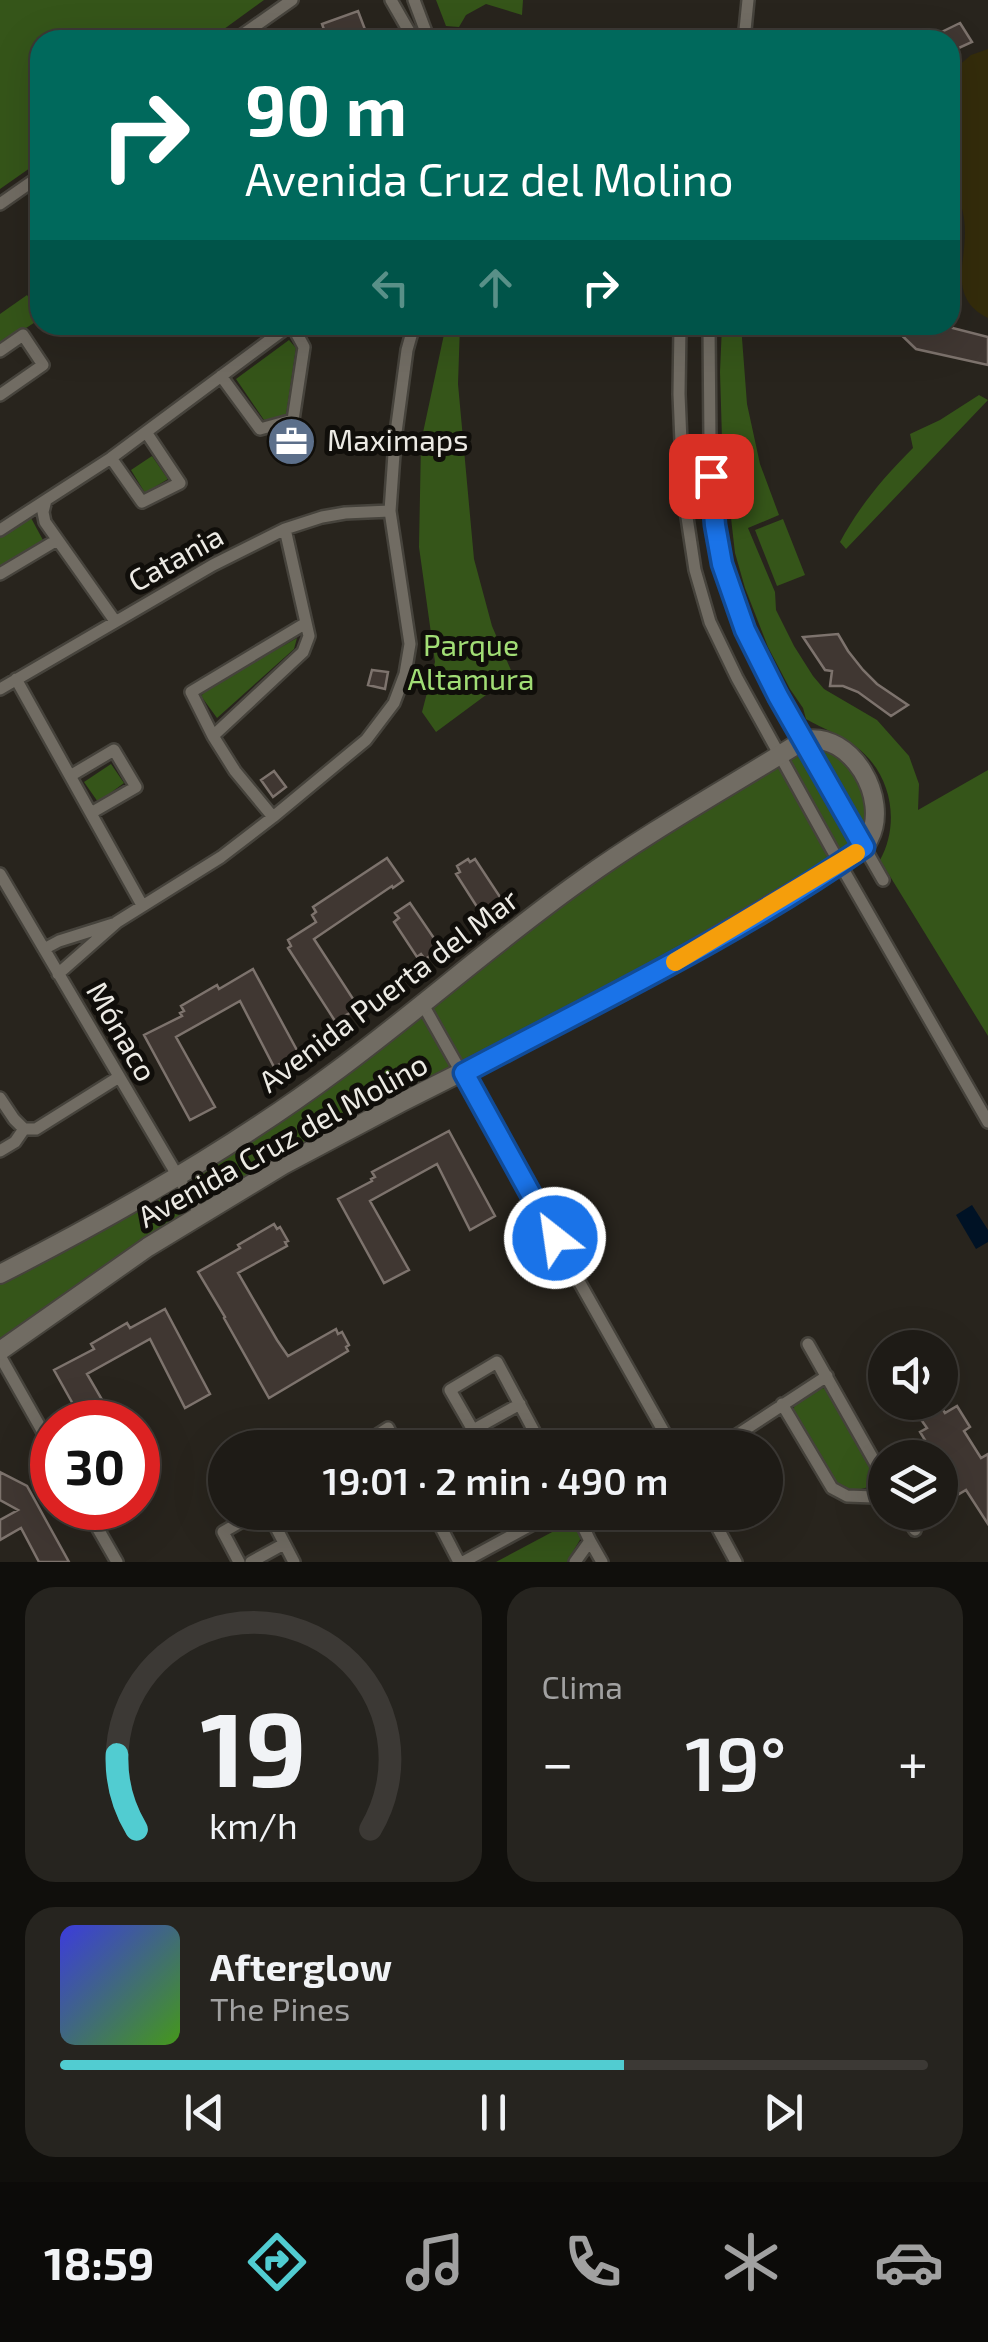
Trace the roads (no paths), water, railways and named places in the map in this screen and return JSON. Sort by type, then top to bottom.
[{"type":"street","points":[[249,30],[292,0]]},
{"type":"street","points":[[391,0],[408,30]]},
{"type":"street","points":[[414,0],[426,30]]},
{"type":"street","points":[[745,30],[748,0]]},
{"type":"street","points":[[0,204],[30,183]]},
{"type":"street","points":[[0,352],[23,335],[43,365],[0,395]]},
{"type":"street","points":[[0,530],[111,458],[276,335]]},
{"type":"street","points":[[220,376],[260,429],[292,420],[304,347],[296,335]]},
{"type":"street","points":[[58,974],[117,922],[221,857],[274,816],[366,740],[386,716],[400,689],[410,644],[390,511],[411,335]]},
{"type":"street","points":[[680,335],[683,491],[699,589],[710,622],[840,864],[988,1122]]},
{"type":"street","points":[[709,335],[710,444],[715,525],[722,564],[745,630],[778,696],[883,880]]},
{"type":"street","points":[[111,458],[142,502],[180,483],[146,432]]},
{"type":"street","points":[[46,500],[45,522],[116,621]]},
{"type":"street","name":"Catania","points":[[0,689],[213,565],[284,529],[344,512],[390,511]]},
{"type":"street","points":[[688,527],[715,525]]},
{"type":"street","points":[[214,736],[303,652],[309,636],[284,529]]},
{"type":"street","points":[[0,574],[58,540]]},
{"type":"street","points":[[274,816],[235,771],[191,692],[306,623]]},
{"type":"street","points":[[16,680],[142,905]]},
{"type":"street","points":[[804,740],[813,738],[834,744],[854,760],[867,778],[875,813],[864,847]]},
{"type":"street","name":"Avenida Puerta del Mar","points":[[0,1274],[97,1224],[308,1091],[605,863],[804,740]]},
{"type":"street","points":[[70,776],[114,750],[136,786],[91,813]]},
{"type":"street","name":"Avenida Cruz del Molino","points":[[0,1353],[97,1281],[200,1214],[342,1133],[654,974],[864,847]]},
{"type":"street","name":"Mónaco","points":[[0,874],[200,1214]]},
{"type":"street","points":[[44,948],[117,922]]},
{"type":"street","points":[[422,1003],[663,1430]]},
{"type":"street","points":[[0,1098],[24,1129],[36,1129],[119,1077]]},
{"type":"street","points":[[0,1151],[15,1142],[24,1129]]},
{"type":"street","points":[[808,1344],[868,1452]]},
{"type":"street","points":[[0,1353],[30,1408]]},
{"type":"street","points":[[520,1404],[473,1430],[450,1390],[497,1362],[520,1404],[534,1430]]},
{"type":"street","points":[[744,1430],[827,1376]]},
{"type":"street","points":[[782,1404],[832,1488],[848,1496],[868,1497]]},
{"type":"street","points":[[98,1530],[116,1562]]},
{"type":"street","points":[[226,1530],[223,1532],[239,1562]]},
{"type":"street","points":[[277,1530],[294,1562]]},
{"type":"street","points":[[443,1530],[461,1562],[521,1530]]},
{"type":"street","points":[[585,1530],[602,1562]]},
{"type":"street","points":[[719,1530],[736,1562]]},
{"type":"street","points":[[575,1562],[590,1541]]},
{"type":"street","points":[[250,1562],[284,1544]]},
{"type":"water","points":[[972,1205],[988,1230],[988,1242],[976,1249],[956,1215]]},
{"type":"place","name":"Maximaps","points":[[292,441]]},
{"type":"park label","name":"Parque Altamura","points":[[471,663]]}]
